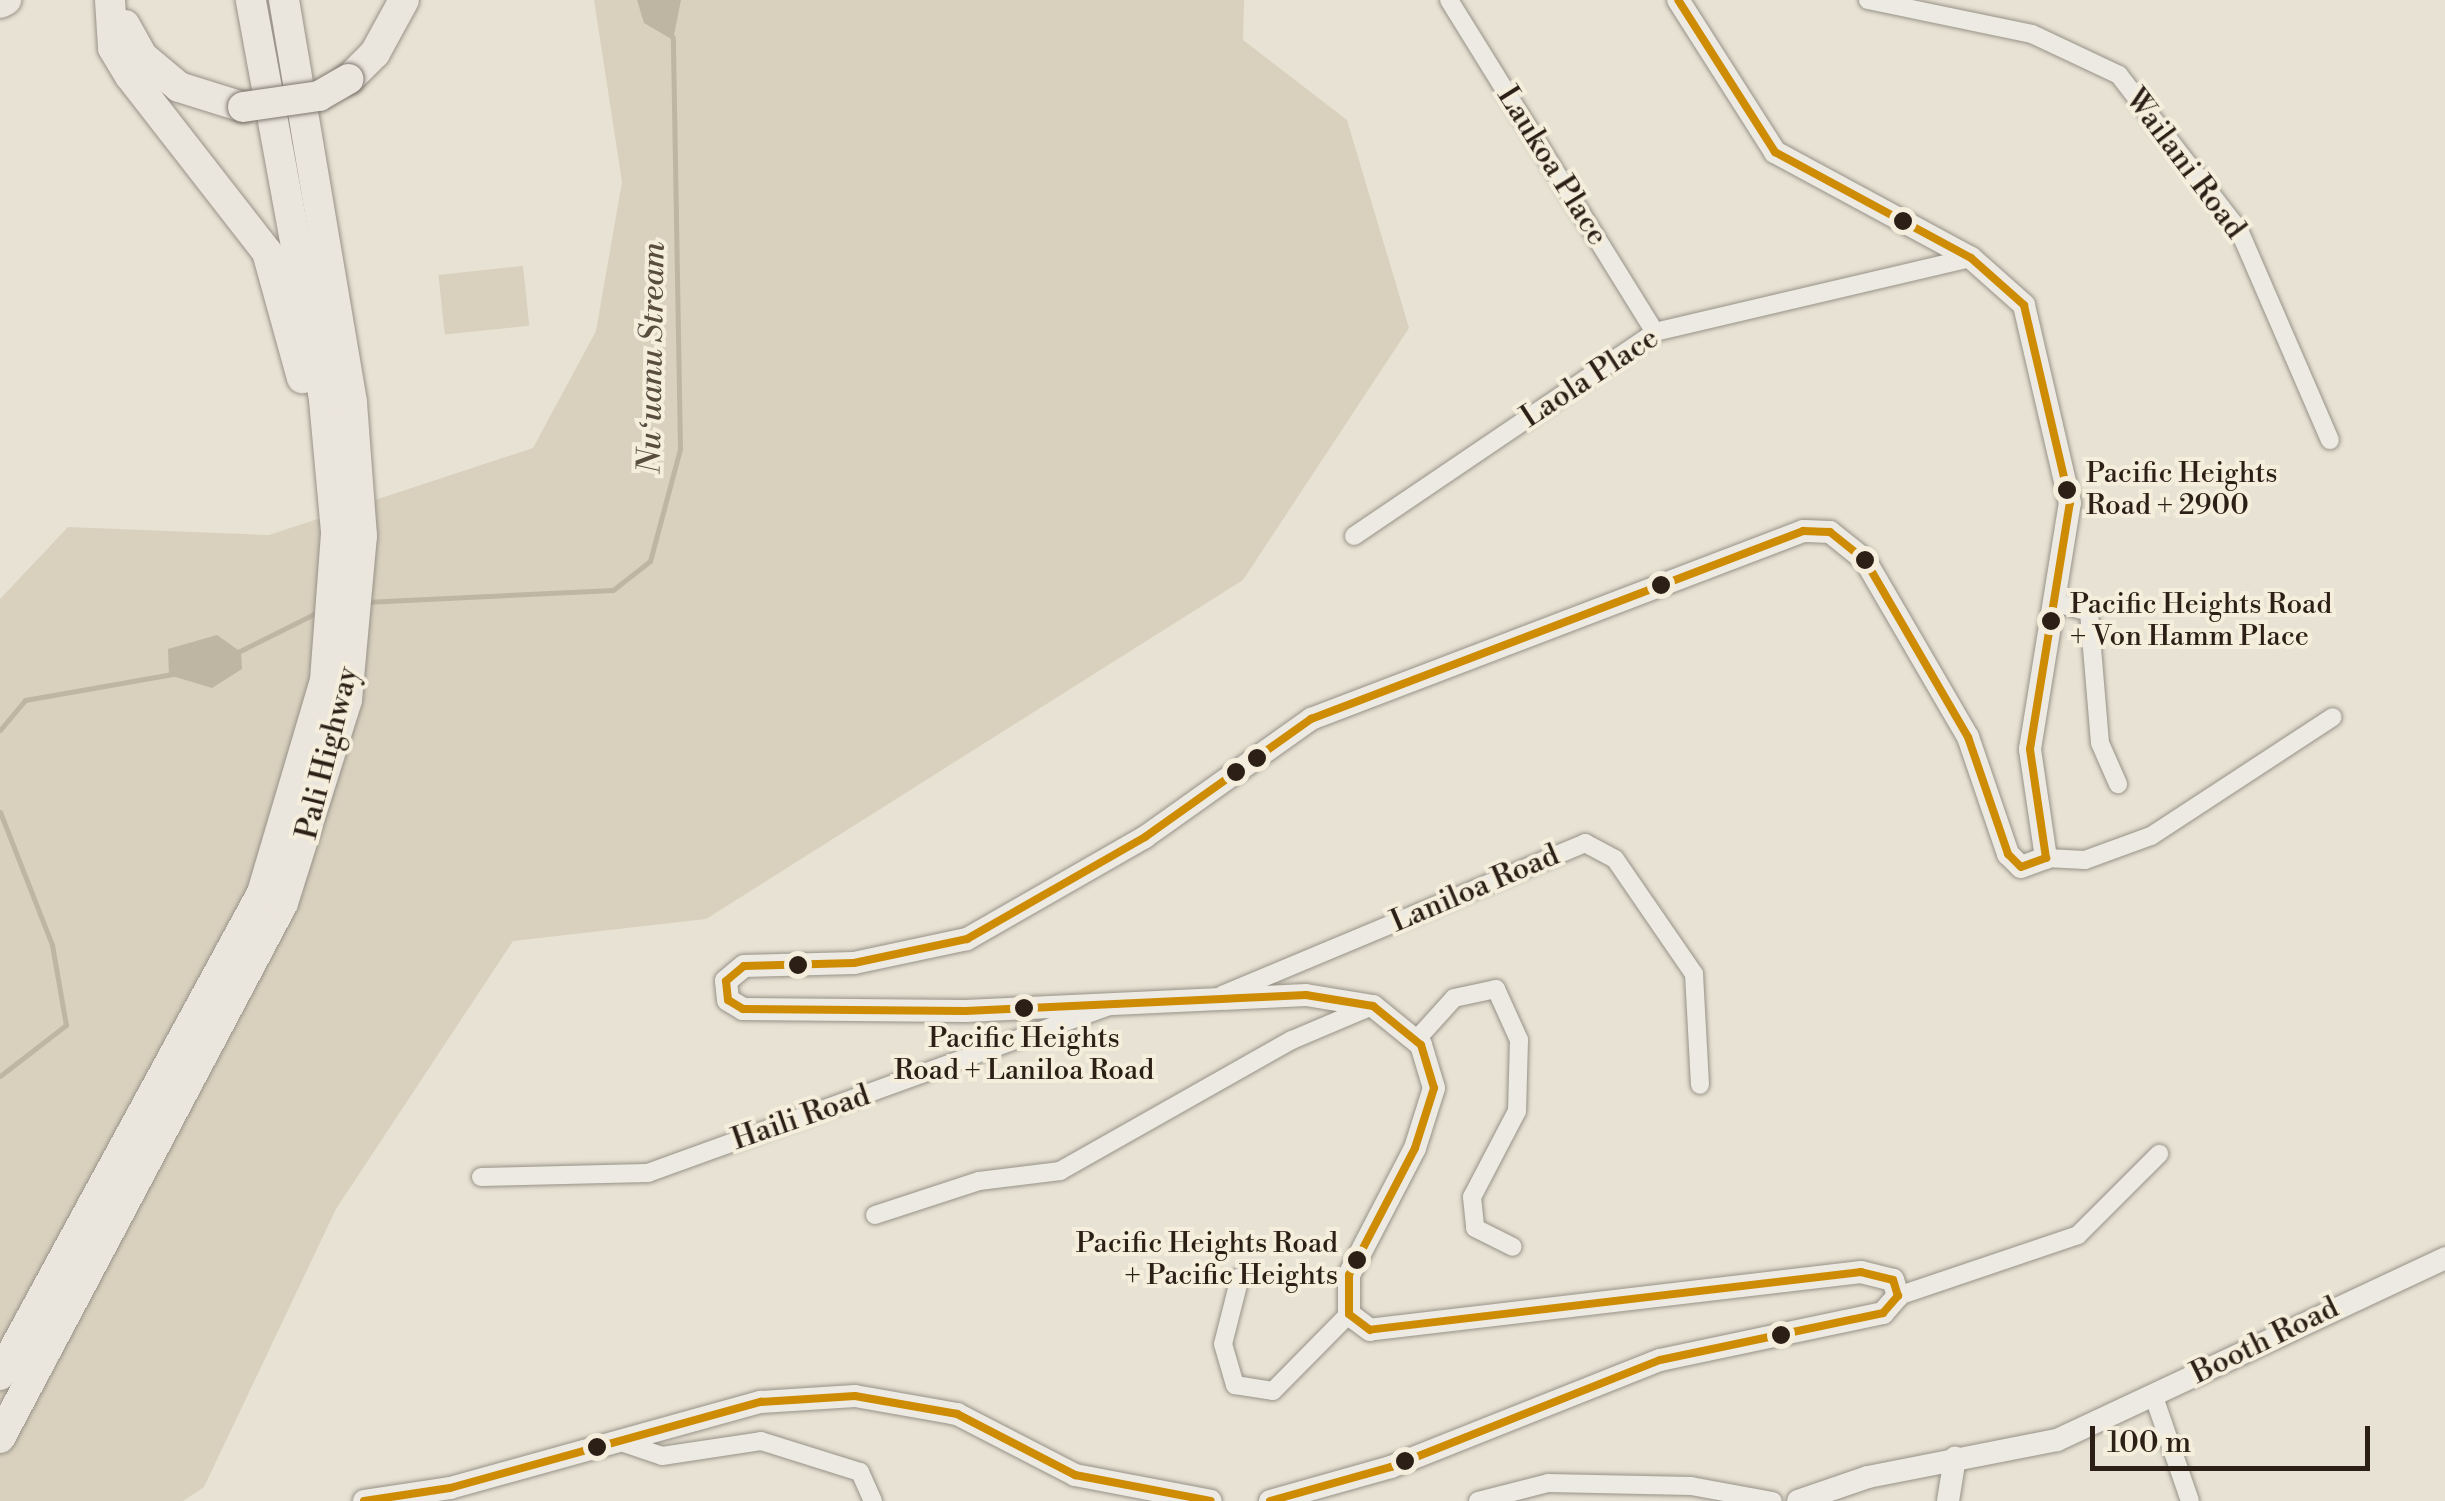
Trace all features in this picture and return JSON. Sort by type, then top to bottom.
[{"type":"highway","points":[[111,0],[142,56],[178,86],[245,98],[319,96],[344,71],[383,0]]},
{"type":"highway","points":[[111,0],[113,48],[130,76],[267,252],[349,534]]},
{"type":"highway","points":[[131,0],[156,43],[191,70],[245,98]]},
{"type":"highway","name":"Pali Highway","points":[[251,0],[349,534]]},
{"type":"highway","name":"Pali Highway","points":[[0,1438],[283,902],[331,767],[349,534],[349,384],[284,0]]},
{"type":"highway","points":[[299,0],[304,116]]},
{"type":"highway","points":[[344,71],[376,54],[404,0]]},
{"type":"highway","name":"Pali Highway","points":[[0,1375],[262,893],[344,633]]},
{"type":"street","name":"Laukoa Place","points":[[1449,0],[1655,332]]},
{"type":"street","points":[[1678,0],[1776,152],[1972,258],[2017,294],[2038,348],[2070,503],[2030,749],[2046,858]]},
{"type":"street","name":"Wailani Road","points":[[1868,0],[2032,34],[2119,76],[2239,230],[2330,440]]},
{"type":"street","name":"Laola Place","points":[[1354,536],[1655,332],[1972,258]]},
{"type":"street","points":[[1240,1276],[1223,1344],[1236,1385],[1273,1391],[1349,1314],[1348,1275],[1433,1101],[1432,1069],[1417,1039],[1373,1006],[1306,995],[1111,1006],[743,1009],[728,1000],[725,985],[744,966],[854,964],[967,939],[1117,855],[1311,719],[1803,531],[1830,532],[1865,560],[1968,737],[2011,859],[2028,868],[2046,858],[2085,860],[2151,836],[2333,717]]},
{"type":"street","points":[[2056,602],[2089,612],[2100,744],[2118,784]]},
{"type":"street","name":"Laniloa Road","points":[[1212,999],[1585,843],[1615,859],[1694,974],[1700,1085]]},
{"type":"street","points":[[1417,1039],[1454,998],[1496,989],[1519,1040],[1518,1111],[1472,1198],[1476,1228],[1513,1247]]},
{"type":"street","name":"Haili Road","points":[[482,1177],[648,1173],[1111,1006]]},
{"type":"street","points":[[875,1215],[978,1181],[1060,1171],[1292,1040],[1373,1006]]},
{"type":"street","points":[[1270,1501],[1391,1466],[1660,1360],[1884,1313],[1898,1296],[2078,1235],[2159,1154]]},
{"type":"street","name":"Booth Road","points":[[1798,1501],[1956,1458],[2056,1440],[2154,1397],[2270,1333],[2445,1258]]},
{"type":"street","points":[[1349,1314],[1370,1330],[1400,1332],[1870,1271],[1893,1280],[1898,1296]]},
{"type":"street","points":[[2154,1397],[2190,1501]]},
{"type":"street","points":[[364,1501],[761,1402],[893,1398],[980,1423],[1075,1475],[1211,1501]]},
{"type":"street","points":[[618,1440],[662,1456],[761,1441],[860,1472],[874,1501]]},
{"type":"street","points":[[1948,1501],[1956,1458]]},
{"type":"street","points":[[1478,1501],[1548,1482],[1692,1486],[1773,1501]]},
{"type":"shaded area","points":[[594,0],[1244,0],[1243,40],[1347,120],[1409,328],[1243,580],[706,919],[513,941],[336,1209],[204,1487],[183,1501],[0,1501],[0,599],[68,527],[269,535],[533,448],[596,331],[622,182]]},
{"type":"shaded area","points":[[637,0],[681,0],[673,40],[644,23]]},
{"type":"shaded area","points":[[523,266],[529,326],[445,335],[438,275]]},
{"type":"shaded area","points":[[217,635],[241,652],[242,669],[212,688],[169,675],[168,649]]},
{"type":"waterway","name":"Nuʻuanu Stream","points":[[365,602],[613,590],[650,561],[680,449],[673,37]]},
{"type":"waterway","name":"Nuʻuanu Stream","points":[[236,653],[320,611]]},
{"type":"waterway","name":"Nuʻuanu Stream","points":[[0,730],[25,700],[173,674]]},
{"type":"waterway","name":"Nuʻuanu Stream","points":[[0,812],[52,945],[66,1025],[0,1076]]},
{"type":"transit line","points":[[1270,1501],[1391,1467],[1660,1360],[1883,1313],[1898,1296],[1893,1280],[1861,1272],[1370,1330],[1349,1314],[1349,1275],[1415,1148],[1434,1088],[1421,1045],[1373,1006],[1306,995],[965,1011],[743,1009],[728,1000],[726,981],[744,966],[854,963],[967,939],[1145,837],[1311,719],[1803,531],[1830,532],[1865,560],[1968,737],[2008,854],[2021,867],[2046,858],[2030,749],[2070,503],[2024,305],[1971,258],[1775,152],[1678,0]]},
{"type":"transit line","points":[[364,1501],[450,1488],[761,1402],[855,1396],[957,1414],[1075,1475],[1211,1501]]},
{"type":"place","name":"Pacific Heights Road + 2900","points":[[2067,490]]},
{"type":"place","name":"Pacific Heights Road + Von Hamm Place","points":[[2051,621]]},
{"type":"place","name":"Pacific Heights Road + Laniloa Road","points":[[1024,1008]]},
{"type":"place","name":"Pacific Heights Road + Pacific Heights","points":[[1357,1260]]}]
